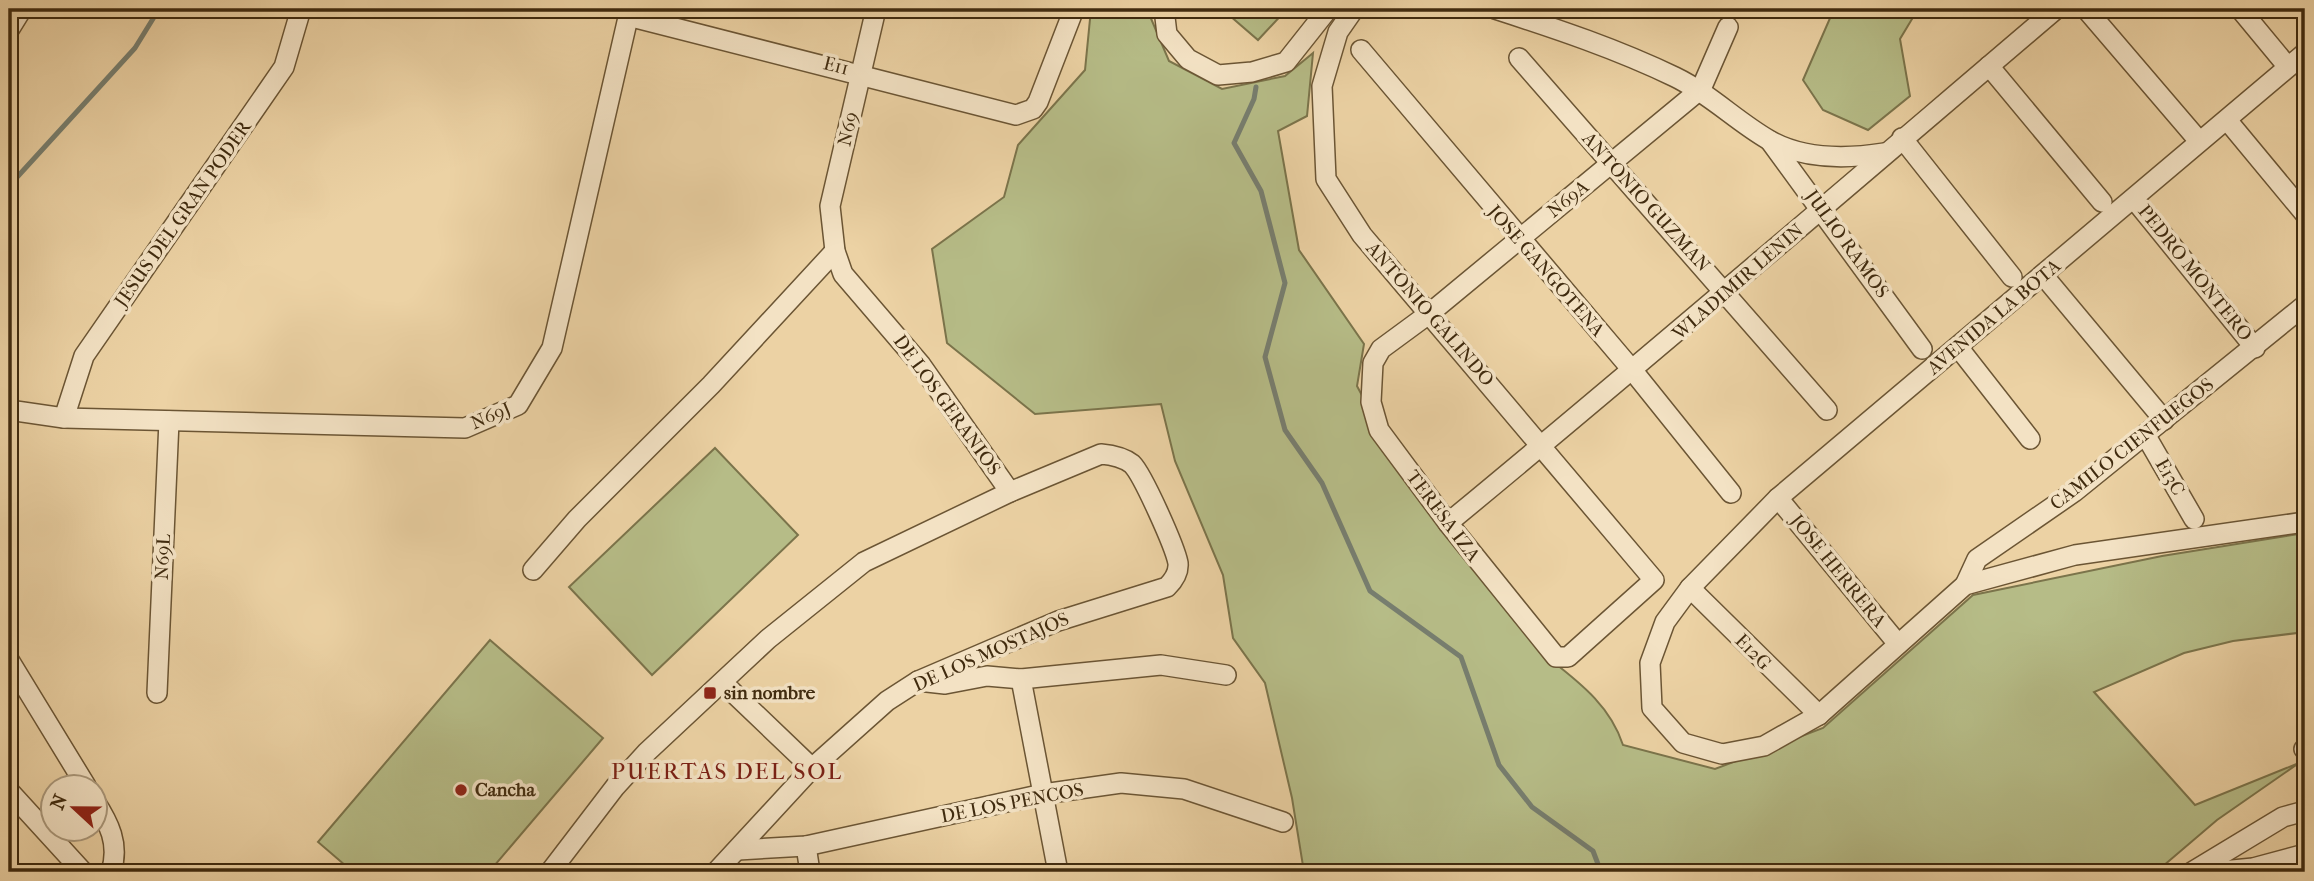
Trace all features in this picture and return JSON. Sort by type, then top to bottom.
[{"type":"street","points":[[9,30],[22,9]]},
{"type":"street","name":"JESUS DEL GRAN PODER","points":[[64,418],[84,356],[284,67],[301,9]]},
{"type":"street","name":"N69","points":[[835,251],[830,206],[876,9]]},
{"type":"street","name":"E11","points":[[629,12],[1016,114],[1033,109],[1038,102],[1074,9]]},
{"type":"street","points":[[1164,9],[1167,34],[1188,59],[1218,75],[1252,72],[1286,62],[1328,9]]},
{"type":"street","name":"ANTONIO GALINDO","points":[[1354,9],[1338,32],[1322,86],[1325,178],[1362,235],[1654,580],[1568,657]]},
{"type":"street","name":"JULIO RAMOS","points":[[1495,9],[1616,49],[1701,89],[1770,141],[1922,349]]},
{"type":"street","name":"WLADIMIR LENIN","points":[[1448,523],[1727,293],[1885,152],[2056,9]]},
{"type":"street","points":[[2086,9],[2199,141]]},
{"type":"street","points":[[2240,9],[2288,67]]},
{"type":"street","name":"N69J","points":[[9,410],[64,418],[465,428],[518,405],[552,348],[629,12]]},
{"type":"street","name":"N69A","points":[[1381,349],[1430,313],[1701,89],[1728,27]]},
{"type":"street","name":"JOSE GANGOTENA","points":[[1361,50],[1518,239],[1633,371],[1731,493]]},
{"type":"street","name":"AVENIDA LA BOTA","points":[[1965,585],[1819,715],[1764,746],[1722,754],[1683,743],[1652,708],[1650,663],[1665,622],[1690,588],[1778,498],[2305,53]]},
{"type":"street","name":"ANTONIO GUZMAN","points":[[1519,58],[1828,410]]},
{"type":"street","points":[[1989,66],[2102,202]]},
{"type":"street","points":[[2227,120],[2305,214]]},
{"type":"street","points":[[1902,138],[2012,277]]},
{"type":"street","name":"JULIO RAMOS","points":[[1770,141],[1812,154],[1845,159],[1885,152]]},
{"type":"street","name":"PEDRO MONTERO","points":[[2134,198],[2255,348]]},
{"type":"street","points":[[533,570],[577,519],[711,385],[835,251]]},
{"type":"street","name":"DE LOS GERANIOS","points":[[835,251],[843,274],[921,365],[1010,492]]},
{"type":"street","points":[[2043,275],[2164,420]]},
{"type":"street","name":"CAMILO CIENFUEGOS","points":[[1965,585],[1978,559],[2074,492],[2305,306]]},
{"type":"street","points":[[1958,347],[2030,439]]},
{"type":"street","name":"TERESA IZA","points":[[1381,349],[1371,378],[1371,402],[1379,430],[1548,650],[1556,657],[1568,657]]},
{"type":"street","name":"N69L","points":[[157,693],[169,421]]},
{"type":"street","name":"E13C","points":[[2146,436],[2194,519]]},
{"type":"street","name":"DE LOS GERANIOS","points":[[550,872],[631,769],[768,639],[864,562],[1010,492],[1101,454]]},
{"type":"street","name":"DE LOS MOSTAJOS","points":[[716,872],[812,768],[887,701],[918,681],[1058,621],[1167,587],[1174,579],[1178,564],[1158,511],[1133,465],[1117,456],[1101,454]]},
{"type":"street","name":"JOSE HERRERA","points":[[1778,498],[1898,644]]},
{"type":"street","points":[[1965,585],[2075,555],[2305,522]]},
{"type":"street","name":"E12G","points":[[1690,588],[1819,715]]},
{"type":"street","points":[[9,660],[77,772]]},
{"type":"street","points":[[918,681],[945,684],[987,676],[1021,679],[1161,665],[1226,675]]},
{"type":"street","points":[[1021,679],[1058,872]]},
{"type":"street","points":[[723,683],[812,768]]},
{"type":"street","name":"DE LOS PENCOS","points":[[737,850],[806,846],[1043,794],[1121,783],[1184,789],[1283,822]]},
{"type":"street","points":[[9,791],[21,800],[83,872]]},
{"type":"street","points":[[2192,872],[2283,817],[2305,811]]},
{"type":"street","points":[[108,821],[116,846],[111,872]]},
{"type":"street","points":[[806,846],[810,872]]},
{"type":"street","points":[[2212,872],[2253,868],[2305,854]]},
{"type":"green space","points":[[1091,9],[1147,9],[1169,61],[1222,89],[1285,76],[1313,53],[1307,116],[1278,131],[1299,250],[1364,344],[1357,386],[1383,435],[1552,661],[1585,688],[1603,708],[1623,745],[1715,769],[1823,728],[1973,595],[2162,556],[2305,533],[2305,632],[2233,641],[2184,653],[2094,692],[2195,805],[2299,763],[2217,820],[2156,872],[1304,872],[1292,798],[1265,683],[1233,638],[1223,575],[1175,461],[1161,404],[1035,414],[947,343],[932,249],[1004,197],[1018,145],[1085,70]]},
{"type":"green space","points":[[1222,9],[1287,9],[1258,40]]},
{"type":"green space","points":[[1834,9],[1918,9],[1900,39],[1910,96],[1868,130],[1823,110],[1803,80]]},
{"type":"green space","points":[[715,448],[798,535],[652,675],[569,587]]},
{"type":"green space","name":"Cancha","points":[[490,640],[603,738],[489,872],[353,872],[318,842]]},
{"type":"waterway","points":[[9,186],[135,48],[159,9]]},
{"type":"waterway","points":[[1256,87],[1254,99],[1234,143],[1261,191],[1285,283],[1265,357],[1285,430],[1322,483],[1370,591],[1461,657],[1499,765],[1532,807],[1593,851],[1601,872]]},
{"type":"place","name":"sin nombre","points":[[710,693]]},
{"type":"place","name":"Cancha","points":[[461,790]]},
{"type":"district","name":"PUERTAS DEL SOL","points":[[727,771]]}]
